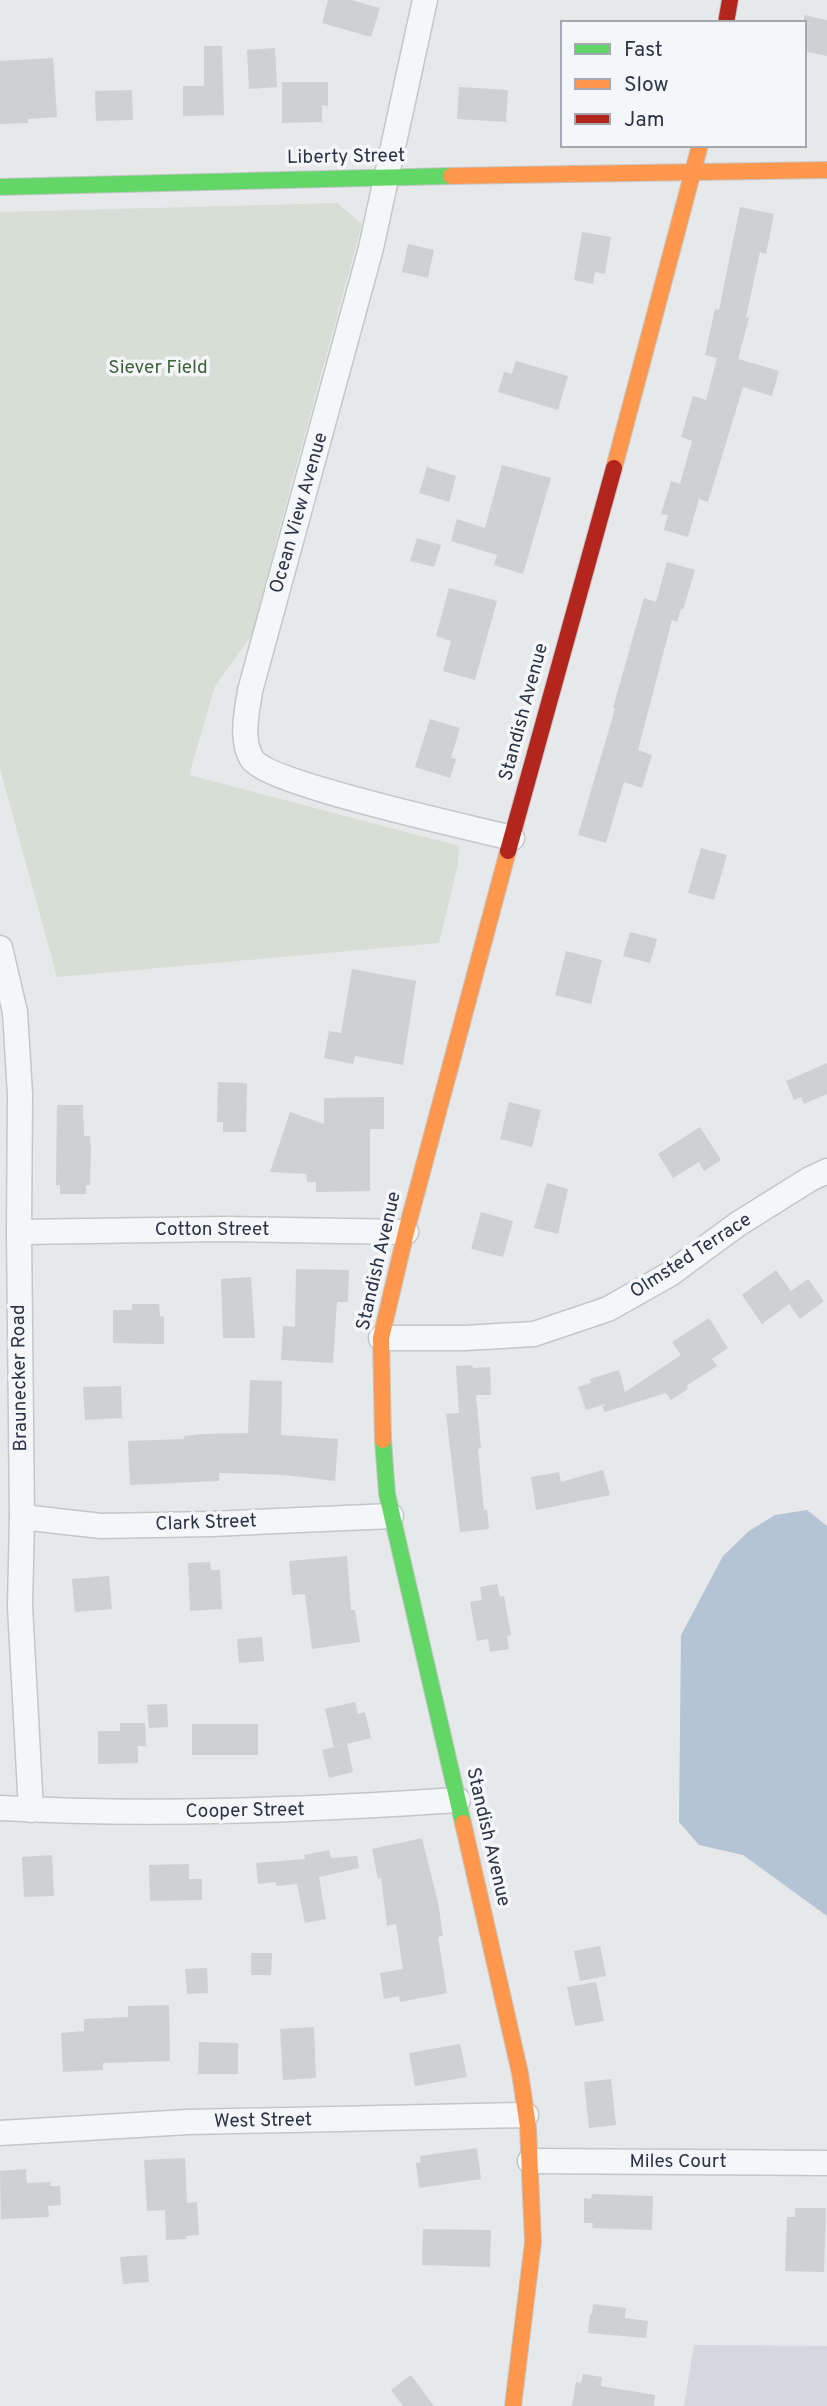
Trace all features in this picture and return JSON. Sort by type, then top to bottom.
[{"type":"street","name":"Ocean View Avenue","points":[[425,0],[371,248],[250,691],[246,722],[247,749],[253,761],[266,771],[288,779],[404,813],[512,838]]},
{"type":"street","points":[[726,21],[730,0]]},
{"type":"street","name":"Standish Avenue","points":[[513,2406],[533,2242],[526,2115],[520,2073],[391,1516],[381,1408],[382,1338],[406,1232],[700,147]]},
{"type":"street","name":"Liberty Street","points":[[0,187],[827,170]]},
{"type":"street","name":"Braunecker Road","points":[[0,948],[15,1012],[18,1067],[22,1517],[20,1606],[31,1810]]},
{"type":"street","name":"Olmsted Terrace","points":[[382,1338],[466,1338],[534,1334],[608,1309],[670,1274],[738,1224],[827,1171]]},
{"type":"street","name":"Cotton Street","points":[[19,1232],[225,1229],[406,1232]]},
{"type":"street","name":"Clark Street","points":[[22,1517],[101,1526],[391,1516]]},
{"type":"street","name":"Cooper Street","points":[[0,1808],[162,1813],[301,1810],[458,1800]]},
{"type":"street","name":"West Street","points":[[0,2133],[188,2122],[526,2115]]},
{"type":"street","name":"Miles Court","points":[[530,2161],[827,2163]]},
{"type":"shaded area","points":[[694,2345],[827,2346],[827,2406],[684,2406]]},
{"type":"green space","name":"Siever Field","points":[[337,203],[362,224],[278,533],[254,632],[215,686],[189,775],[459,846],[458,864],[439,943],[57,977],[0,769],[0,212]]},
{"type":"water","points":[[807,1510],[827,1526],[827,1916],[743,1855],[699,1845],[679,1822],[681,1635],[723,1556],[749,1531],[775,1515]]},
{"type":"building","points":[[328,0],[351,0],[380,8],[371,37],[322,23]]},
{"type":"building","points":[[804,15],[827,20],[827,56],[806,51]]},
{"type":"building","points":[[204,46],[222,46],[224,115],[183,116],[183,86],[204,86]]},
{"type":"building","points":[[275,48],[277,87],[249,89],[247,50]]},
{"type":"building","points":[[53,58],[57,117],[28,119],[28,123],[0,124],[0,61]]},
{"type":"building","points":[[282,82],[328,82],[328,106],[322,105],[322,122],[282,123]]},
{"type":"building","points":[[459,87],[508,90],[506,122],[457,119]]},
{"type":"building","points":[[132,90],[133,120],[96,121],[95,91]]},
{"type":"building","points":[[740,207],[774,214],[766,254],[760,252],[746,317],[749,318],[738,359],[779,371],[772,396],[743,387],[708,502],[699,499],[688,537],[664,530],[668,515],[661,514],[671,481],[680,484],[692,441],[681,437],[693,396],[706,400],[717,358],[705,355],[715,309],[719,310]]},
{"type":"building","points":[[582,232],[611,237],[605,274],[595,272],[593,284],[574,280]]},
{"type":"building","points":[[408,244],[434,250],[428,278],[402,272]]},
{"type":"building","points":[[516,361],[568,376],[558,410],[498,392],[504,372],[512,374]]},
{"type":"building","points":[[502,465],[551,478],[523,574],[494,565],[497,555],[451,541],[457,519],[485,528]]},
{"type":"building","points":[[427,467],[456,476],[449,502],[419,493]]},
{"type":"building","points":[[417,538],[441,545],[434,567],[410,561]]},
{"type":"building","points":[[667,562],[695,570],[683,610],[681,609],[677,622],[672,620],[638,750],[652,755],[642,788],[624,782],[606,843],[578,835],[644,598],[656,602]]},
{"type":"building","points":[[449,588],[497,601],[475,680],[443,671],[451,641],[436,636]]},
{"type":"building","points":[[430,719],[460,728],[451,758],[456,759],[450,778],[415,767]]},
{"type":"building","points":[[701,848],[727,855],[714,900],[688,893]]},
{"type":"building","points":[[630,932],[657,939],[650,963],[623,956]]},
{"type":"building","points":[[566,951],[602,960],[591,1004],[555,995]]},
{"type":"building","points":[[352,969],[416,981],[403,1065],[355,1056],[353,1064],[324,1058],[329,1031],[341,1033]]},
{"type":"building","points":[[827,1063],[827,1094],[804,1104],[801,1097],[794,1100],[786,1081]]},
{"type":"building","points":[[218,1082],[247,1083],[246,1132],[223,1132],[223,1122],[217,1122]]},
{"type":"building","points":[[384,1097],[384,1129],[370,1129],[370,1191],[316,1192],[316,1182],[307,1182],[306,1174],[270,1172],[290,1112],[324,1124],[324,1098]]},
{"type":"building","points":[[509,1102],[541,1110],[532,1147],[500,1139]]},
{"type":"building","points":[[57,1105],[83,1105],[84,1136],[90,1136],[91,1150],[90,1185],[86,1185],[86,1194],[60,1194],[60,1185],[56,1185]]},
{"type":"building","points":[[700,1127],[721,1160],[704,1171],[699,1162],[673,1178],[658,1154]]},
{"type":"building","points":[[547,1183],[568,1189],[558,1234],[534,1228]]},
{"type":"building","points":[[481,1212],[513,1221],[503,1257],[471,1249]]},
{"type":"building","points":[[296,1269],[349,1270],[348,1302],[337,1302],[333,1363],[281,1360],[283,1326],[295,1327]]},
{"type":"building","points":[[776,1270],[791,1291],[808,1279],[824,1301],[800,1319],[789,1304],[762,1324],[742,1295]]},
{"type":"building","points":[[251,1277],[255,1338],[223,1338],[221,1279]]},
{"type":"building","points":[[132,1304],[159,1304],[160,1316],[164,1317],[164,1344],[113,1343],[113,1310],[132,1310]]},
{"type":"building","points":[[709,1318],[728,1348],[712,1359],[717,1366],[686,1386],[688,1389],[671,1400],[666,1393],[605,1412],[602,1407],[606,1404],[586,1410],[578,1387],[591,1383],[590,1379],[619,1370],[625,1392],[681,1355],[672,1342]]},
{"type":"building","points":[[472,1365],[473,1368],[490,1367],[491,1395],[476,1395],[481,1448],[478,1449],[484,1510],[487,1510],[489,1529],[460,1532],[446,1414],[459,1413],[456,1366]]},
{"type":"building","points":[[250,1380],[282,1381],[281,1435],[338,1439],[335,1481],[285,1475],[219,1473],[219,1481],[130,1485],[128,1441],[248,1433]]},
{"type":"building","points":[[121,1386],[122,1418],[85,1420],[83,1387]]},
{"type":"building","points":[[603,1470],[610,1495],[536,1510],[531,1477],[559,1472],[561,1482]]},
{"type":"building","points":[[347,1556],[351,1610],[355,1610],[360,1642],[312,1649],[305,1594],[292,1595],[289,1561]]},
{"type":"building","points":[[210,1562],[211,1570],[220,1570],[222,1609],[190,1611],[188,1563]]},
{"type":"building","points":[[109,1576],[112,1609],[75,1612],[72,1579]]},
{"type":"building","points":[[497,1584],[500,1597],[504,1596],[511,1635],[507,1636],[509,1649],[490,1652],[488,1639],[477,1641],[470,1602],[482,1600],[480,1587]]},
{"type":"building","points":[[262,1637],[264,1661],[239,1663],[237,1639]]},
{"type":"building","points":[[355,1702],[358,1714],[365,1712],[371,1738],[334,1747],[325,1709]]},
{"type":"building","points":[[167,1704],[168,1727],[149,1728],[147,1705]]},
{"type":"building","points":[[120,1723],[145,1723],[146,1746],[138,1746],[138,1763],[98,1764],[98,1731],[120,1731]]},
{"type":"building","points":[[192,1724],[258,1724],[258,1755],[192,1755]]},
{"type":"building","points":[[347,1744],[353,1772],[329,1778],[322,1750]]},
{"type":"building","points":[[422,1838],[438,1902],[443,1936],[438,1937],[447,1993],[400,2002],[399,1996],[384,1999],[380,1973],[403,1969],[396,1924],[387,1926],[381,1878],[378,1879],[372,1849]]},
{"type":"building","points":[[329,1850],[331,1858],[357,1856],[359,1868],[319,1877],[326,1919],[305,1923],[297,1884],[258,1884],[256,1863],[305,1859],[304,1855]]},
{"type":"building","points":[[52,1855],[54,1896],[24,1897],[22,1857]]},
{"type":"building","points":[[189,1864],[189,1879],[202,1879],[202,1900],[150,1901],[149,1865]]},
{"type":"building","points":[[600,1946],[606,1976],[580,1981],[574,1951]]},
{"type":"building","points":[[251,1953],[272,1953],[271,1975],[251,1975]]},
{"type":"building","points":[[207,1968],[208,1993],[187,1994],[185,1969]]},
{"type":"building","points":[[596,1982],[604,2021],[575,2026],[567,1987]]},
{"type":"building","points":[[169,2005],[170,2061],[103,2063],[103,2070],[63,2072],[61,2033],[84,2031],[84,2019],[128,2017],[128,2006]]},
{"type":"building","points":[[314,2027],[316,2078],[283,2080],[280,2029]]},
{"type":"building","points":[[199,2042],[238,2043],[238,2074],[198,2074]]},
{"type":"building","points":[[460,2044],[467,2077],[415,2086],[409,2053]]},
{"type":"building","points":[[611,2079],[616,2125],[589,2128],[584,2082]]},
{"type":"building","points":[[477,2148],[481,2179],[419,2188],[416,2163],[421,2162],[420,2156]]},
{"type":"building","points":[[185,2158],[187,2203],[197,2202],[199,2235],[186,2236],[187,2239],[166,2240],[165,2210],[147,2211],[144,2160]]},
{"type":"building","points":[[26,2169],[27,2183],[50,2182],[50,2186],[60,2186],[61,2205],[48,2206],[49,2217],[1,2219],[0,2171]]},
{"type":"building","points":[[592,2194],[653,2196],[652,2230],[592,2228],[593,2223],[584,2223],[584,2198],[591,2199]]},
{"type":"building","points":[[795,2208],[826,2208],[824,2272],[785,2271],[787,2217],[795,2217]]},
{"type":"building","points":[[423,2229],[491,2230],[490,2267],[422,2265]]},
{"type":"building","points":[[147,2255],[149,2282],[123,2284],[120,2257]]},
{"type":"building","points":[[593,2304],[626,2308],[625,2318],[648,2321],[646,2338],[588,2333]]},
{"type":"building","points":[[583,2374],[602,2377],[601,2386],[655,2395],[654,2406],[572,2406],[576,2382],[581,2383]]},
{"type":"building","points":[[411,2375],[434,2406],[403,2406],[391,2390]]},
{"type":"traffic: fast","points":[[0,187],[451,176]]},
{"type":"traffic: fast","points":[[383,1440],[387,1494],[463,1823]]},
{"type":"traffic: slow","points":[[614,468],[699,147]]},
{"type":"traffic: slow","points":[[451,176],[827,170]]},
{"type":"traffic: slow","points":[[383,1440],[381,1338],[406,1232],[508,851]]},
{"type":"traffic: slow","points":[[463,1823],[520,2073],[528,2127],[533,2242],[513,2406]]},
{"type":"traffic: jam","points":[[726,21],[730,0]]},
{"type":"traffic: jam","points":[[508,851],[614,468]]}]
